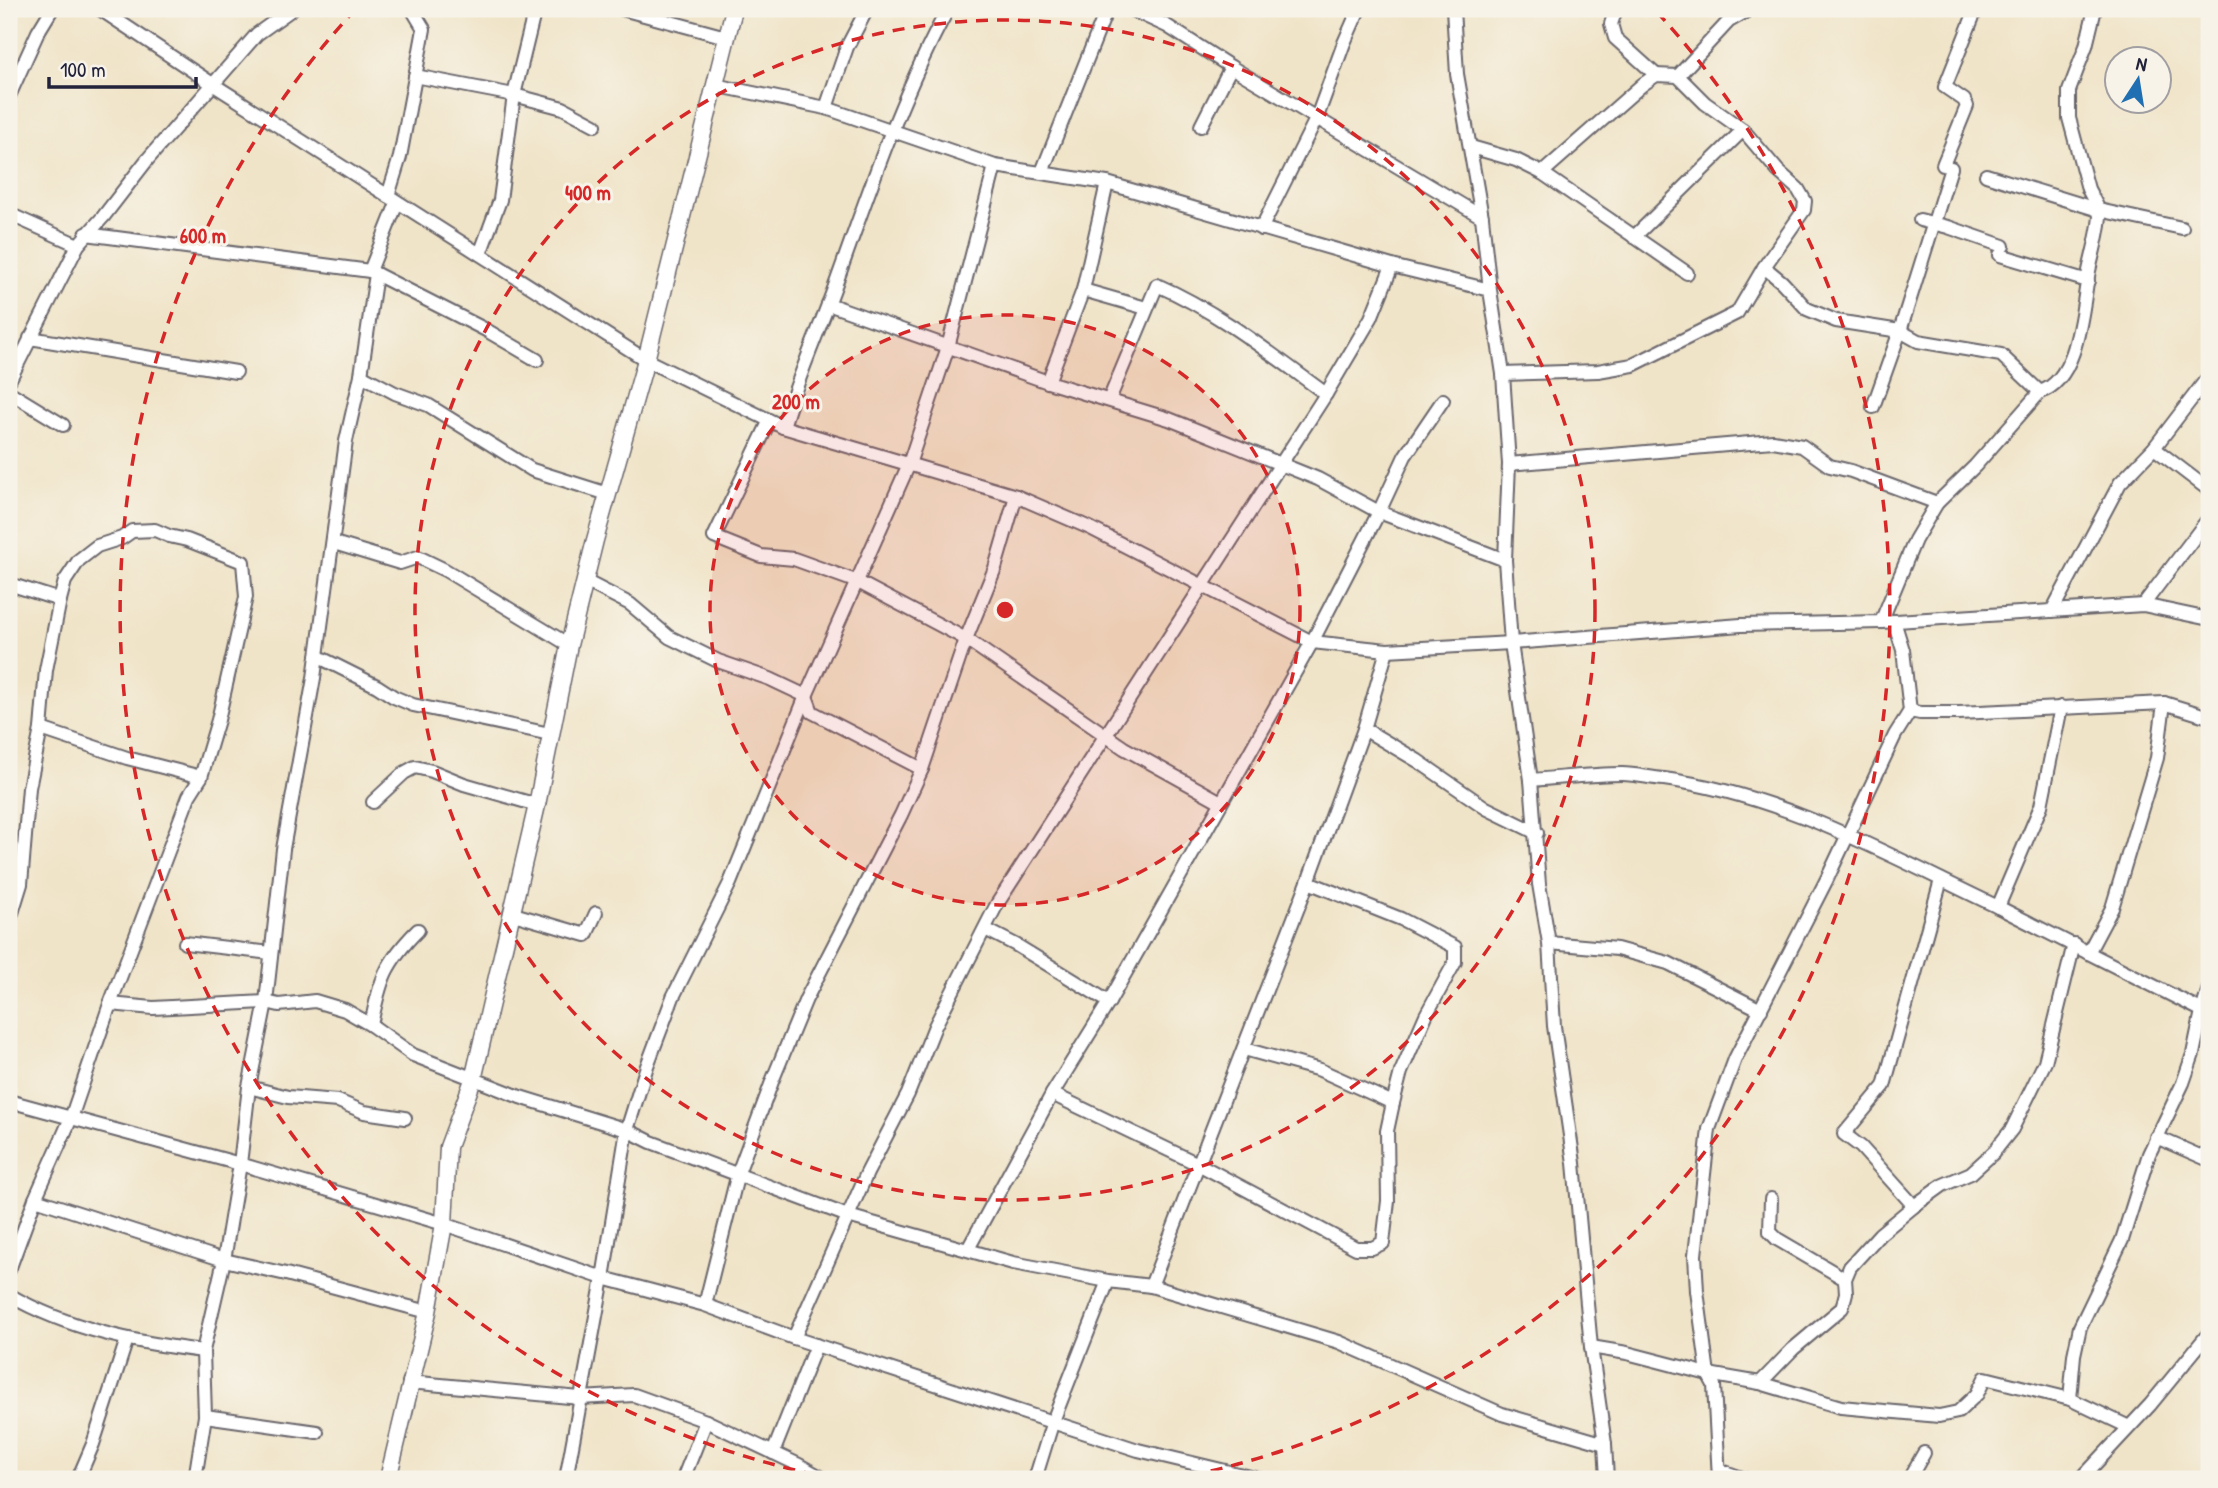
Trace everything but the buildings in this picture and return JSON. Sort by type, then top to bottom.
[{"type":"street","points":[[9,96],[38,32],[52,9]]},
{"type":"street","points":[[100,9],[214,85],[646,360],[769,422],[1016,496],[1090,528],[1312,642],[1387,650],[1741,625],[1881,622],[2143,605],[2209,619]]},
{"type":"street","points":[[9,381],[86,234],[257,34],[292,9]]},
{"type":"street","points":[[195,1479],[205,1416],[203,1351],[224,1260],[240,1164],[248,1087],[266,1002],[283,849],[317,656],[346,441],[361,374],[373,273],[393,199],[424,29],[412,9]]},
{"type":"street","points":[[480,254],[500,200],[514,94],[535,9]]},
{"type":"street","points":[[622,9],[726,37]]},
{"type":"street","points":[[388,1479],[409,1382],[428,1312],[444,1224],[448,1147],[473,1080],[537,805],[569,645],[646,360],[734,9]]},
{"type":"street","points":[[826,108],[847,47],[867,9]]},
{"type":"street","points":[[783,427],[890,131],[948,9]]},
{"type":"street","points":[[1042,172],[1108,9]]},
{"type":"street","points":[[1130,9],[1167,26],[1482,217]]},
{"type":"street","points":[[1261,229],[1317,117],[1359,9]]},
{"type":"street","points":[[1453,9],[1457,74],[1482,217],[1503,374],[1509,464],[1505,560],[1511,643],[1531,780],[1539,884],[1549,943],[1554,1026],[1574,1163],[1591,1347],[1605,1444],[1607,1479]]},
{"type":"street","points":[[1503,374],[1598,371],[1633,365],[1737,313],[1764,267],[1804,210],[1805,201],[1798,189],[1778,171],[1743,130],[1706,103],[1678,76],[1657,75],[1615,38],[1611,24],[1615,9]]},
{"type":"street","points":[[1678,76],[1730,21],[1750,9]]},
{"type":"street","points":[[1873,407],[1900,331],[1934,223],[1947,167],[1968,107],[1964,100],[1945,86],[1976,9]]},
{"type":"street","points":[[1881,622],[1915,540],[1937,503],[1975,466],[2040,392],[2049,389],[2064,372],[2079,335],[2098,237],[2099,210],[2088,188],[2069,118],[2069,91],[2086,46],[2095,9]]},
{"type":"street","points":[[1201,126],[1231,67]]},
{"type":"street","points":[[1542,173],[1657,75]]},
{"type":"street","points":[[415,76],[514,94],[564,108],[596,125]]},
{"type":"street","points":[[714,85],[826,108],[995,166],[1107,183],[1392,266],[1490,290]]},
{"type":"street","points":[[1634,237],[1743,130]]},
{"type":"street","points":[[1471,147],[1516,160],[1542,173],[1686,273]]},
{"type":"street","points":[[566,1479],[627,1130],[647,1066],[674,997],[730,883],[806,696],[909,464],[948,347],[995,166]]},
{"type":"street","points":[[1986,175],[2099,210],[2182,228]]},
{"type":"street","points":[[1048,382],[1083,290],[1107,183]]},
{"type":"street","points":[[9,214],[78,245]]},
{"type":"street","points":[[1920,220],[2088,281]]},
{"type":"street","points":[[86,234],[373,273],[486,330],[537,360]]},
{"type":"street","points":[[794,1338],[848,1216],[908,1094],[935,1026],[997,904],[1326,394],[1371,318],[1392,266]]},
{"type":"street","points":[[1764,267],[1807,309],[1836,321],[1900,331],[1918,341],[2001,355],[2040,392]]},
{"type":"street","points":[[1109,400],[1157,285],[1186,298],[1230,324],[1326,394]]},
{"type":"street","points":[[1083,290],[1146,308]]},
{"type":"street","points":[[828,304],[1048,382],[1169,419],[1318,479],[1379,512],[1505,560]]},
{"type":"street","points":[[30,338],[236,372]]},
{"type":"street","points":[[361,374],[395,393],[428,405],[532,470],[608,494]]},
{"type":"street","points":[[2052,611],[2120,483],[2154,448],[2209,376]]},
{"type":"street","points":[[9,392],[63,425]]},
{"type":"street","points":[[968,1249],[1052,1094],[1109,1002],[1312,642],[1405,456],[1443,400]]},
{"type":"street","points":[[769,422],[714,537],[761,556],[794,559],[858,582],[966,639],[1104,735],[1221,802]]},
{"type":"street","points":[[1509,464],[1773,441],[1802,446],[1830,466],[1851,471],[1937,503]]},
{"type":"street","points":[[2154,448],[2209,490]]},
{"type":"street","points":[[705,1305],[737,1173],[806,999],[922,769],[966,639],[995,568],[1016,496]]},
{"type":"street","points":[[2143,605],[2209,518]]},
{"type":"street","points":[[9,923],[21,884],[29,788],[41,729],[46,670],[65,581],[79,560],[97,546],[122,538],[132,531],[155,530],[243,562],[246,597],[218,720],[201,777],[189,796],[110,1004],[71,1118],[35,1199],[9,1270]]},
{"type":"street","points":[[334,543],[400,563],[418,558],[445,570],[569,645]]},
{"type":"street","points":[[585,581],[630,604],[669,637],[719,661],[770,679],[806,696],[811,712],[922,769]]},
{"type":"street","points":[[9,584],[60,600]]},
{"type":"street","points":[[1745,1479],[1719,1475],[1714,1385],[1708,1374],[1697,1291],[1695,1255],[1709,1129],[1735,1059],[1827,879],[1895,735],[1910,711],[1903,650],[1894,621]]},
{"type":"street","points":[[1151,1286],[1200,1166],[1308,882],[1364,729],[1387,650]]},
{"type":"street","points":[[317,656],[413,705],[550,734]]},
{"type":"street","points":[[1910,711],[1959,713],[2164,704],[2209,717]]},
{"type":"street","points":[[2088,953],[2112,908],[2157,758],[2164,704]]},
{"type":"street","points":[[1998,907],[2041,806],[2061,707]]},
{"type":"street","points":[[41,729],[127,758],[201,777]]},
{"type":"street","points":[[1364,729],[1418,761],[1486,808],[1537,834]]},
{"type":"street","points":[[373,802],[404,773],[415,767],[537,805]]},
{"type":"street","points":[[1531,780],[1623,774],[1690,783],[1797,813],[1847,834],[1998,907],[2206,1012]]},
{"type":"street","points":[[1914,1206],[1861,1147],[1844,1134],[1884,1086],[1941,880]]},
{"type":"street","points":[[1052,1094],[1200,1166],[1356,1248],[1372,1248],[1383,1243],[1388,1201],[1387,1131],[1393,1103],[1401,1072],[1426,1015],[1455,962],[1455,947],[1401,919],[1308,882]]},
{"type":"street","points":[[510,913],[586,934],[596,913]]},
{"type":"street","points":[[371,1025],[380,982],[397,952],[418,929]]},
{"type":"street","points":[[985,929],[1017,945],[1109,1002]]},
{"type":"street","points":[[186,943],[271,953]]},
{"type":"street","points":[[1549,943],[1617,949],[1668,963],[1761,1010]]},
{"type":"street","points":[[1760,1383],[1793,1349],[1842,1308],[1846,1293],[1844,1279],[1850,1267],[1880,1234],[1943,1185],[1971,1173],[1993,1153],[2012,1129],[2046,1062],[2074,944]]},
{"type":"street","points":[[2070,1399],[2080,1327],[2122,1240],[2155,1138],[2183,1083],[2206,1012],[2209,988]]},
{"type":"street","points":[[110,1004],[153,1009],[266,1002],[279,1005],[315,1001],[345,1010],[413,1055],[473,1080],[627,1130],[651,1142],[848,1216],[1013,1262],[1108,1281],[1151,1286],[1339,1342],[1502,1414],[1605,1444]]},
{"type":"street","points":[[1244,1049],[1320,1070],[1393,1103]]},
{"type":"street","points":[[248,1087],[288,1097],[338,1101],[364,1112],[405,1118]]},
{"type":"street","points":[[9,1101],[240,1164],[444,1224],[603,1278],[705,1305],[794,1338],[1138,1450],[1259,1479]]},
{"type":"street","points":[[2155,1138],[2209,1160]]},
{"type":"street","points":[[35,1199],[224,1260],[428,1312]]},
{"type":"street","points":[[1770,1199],[1770,1232],[1777,1240],[1844,1279]]},
{"type":"street","points":[[1035,1479],[1053,1421],[1108,1281]]},
{"type":"street","points":[[9,1296],[44,1312],[127,1339],[203,1351]]},
{"type":"street","points":[[2081,1479],[2209,1333]]},
{"type":"street","points":[[78,1479],[93,1444],[127,1339]]},
{"type":"street","points":[[773,1453],[816,1345]]},
{"type":"street","points":[[1591,1347],[1760,1383],[1841,1407],[1939,1416],[1958,1412],[1977,1394],[1985,1378],[2070,1399],[2129,1427]]},
{"type":"street","points":[[409,1382],[437,1387],[580,1398],[634,1395],[706,1421],[824,1479]]},
{"type":"street","points":[[205,1416],[317,1432]]},
{"type":"street","points":[[683,1479],[706,1421]]},
{"type":"street","points":[[1909,1479],[1924,1453]]}]
